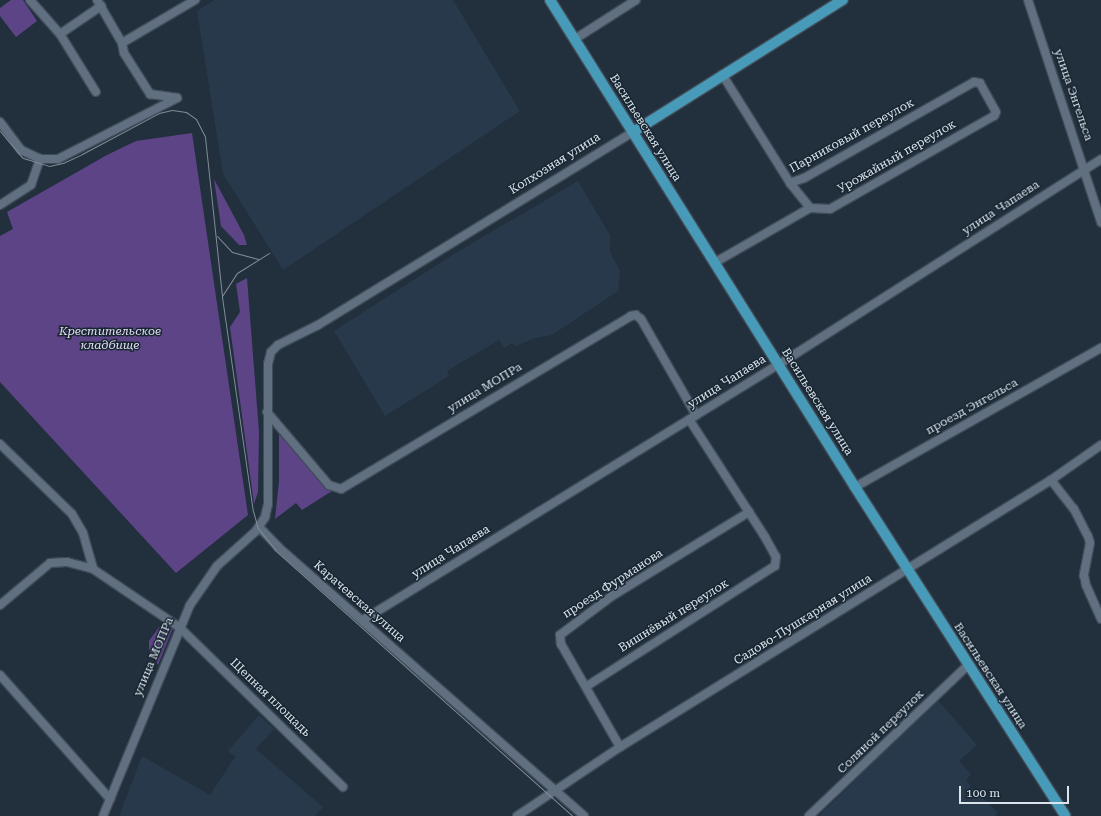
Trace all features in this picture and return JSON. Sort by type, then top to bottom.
[{"type":"main road","name":"Васильевская улица","points":[[550,0],[714,264],[1065,816]]},
{"type":"main road","name":"Колхозная улица","points":[[633,132],[722,74],[843,0]]},
{"type":"street","points":[[30,0],[60,34],[96,92]]},
{"type":"street","points":[[122,43],[195,0]]},
{"type":"street","points":[[575,39],[636,0]]},
{"type":"street","name":"улица Энгельса","points":[[1028,0],[1085,168],[1101,222]]},
{"type":"street","points":[[0,122],[21,150],[40,159],[68,156],[178,98],[150,94],[124,52],[122,43],[99,3],[60,34]]},
{"type":"street","name":"Парниковый переулок","points":[[722,74],[790,183],[811,174],[974,82]]},
{"type":"street","name":"Урожайный переулок","points":[[810,208],[830,209],[994,116],[996,108],[980,83],[974,82]]},
{"type":"street","name":"Колхозная улица","points":[[268,412],[268,364],[272,352],[278,345],[318,325],[633,132]]},
{"type":"street","points":[[0,205],[31,185],[40,159]]},
{"type":"street","name":"улица Чапаева","points":[[363,620],[778,365],[1101,159]]},
{"type":"street","points":[[714,264],[810,208],[790,183]]},
{"type":"street","name":"улица МОПРа","points":[[268,412],[329,485],[341,489],[577,348],[636,315],[641,319],[693,417]]},
{"type":"street","name":"проезд Энгельса","points":[[855,487],[1101,348]]},
{"type":"street","points":[[259,527],[268,504],[268,412]]},
{"type":"street","points":[[693,417],[749,512]]},
{"type":"street","points":[[0,444],[72,514],[83,534],[93,569]]},
{"type":"street","name":"Садово-Пушкарная улица","points":[[517,816],[620,748],[1051,480],[1101,445]]},
{"type":"street","points":[[1051,480],[1074,509],[1088,536],[1090,543],[1084,575],[1086,585],[1101,619]]},
{"type":"street","name":"Вишнёвый переулок","points":[[587,686],[775,566],[776,557],[749,512]]},
{"type":"street","name":"проезд Фурманова","points":[[620,748],[587,686],[561,644],[560,635],[562,631],[612,596],[749,512]]},
{"type":"street","name":"улица МОПРа","points":[[103,816],[179,627],[203,584],[217,566],[259,527]]},
{"type":"street","name":"Карачевская улица","points":[[259,527],[278,547],[363,620],[584,816]]},
{"type":"street","name":"Щепная площадь","points":[[0,605],[50,563],[67,562],[93,569],[179,627],[343,787]]},
{"type":"street","name":"Соляной переулок","points":[[809,816],[968,664]]},
{"type":"street","points":[[0,675],[110,799]]},
{"type":"shaded area","points":[[214,0],[453,0],[520,111],[283,270],[223,174],[197,11]]},
{"type":"shaded area","points":[[578,181],[610,235],[610,252],[620,271],[618,291],[552,335],[535,338],[516,346],[512,343],[504,348],[499,340],[447,371],[449,376],[385,416],[334,331],[454,254]]},
{"type":"shaded area","points":[[937,699],[977,745],[959,761],[971,774],[966,781],[998,813],[995,816],[819,816]]},
{"type":"shaded area","points":[[259,715],[274,729],[256,749],[323,807],[315,816],[119,816],[142,756],[210,795],[235,757],[228,751]]},
{"type":"green space","points":[[11,0],[23,0],[37,21],[16,37],[0,16],[0,8]]},
{"type":"green space","name":"Крестительское кладбище","points":[[192,133],[248,515],[176,573],[0,382],[0,236],[13,229],[7,212],[107,155],[136,141]]},
{"type":"green space","points":[[214,179],[244,235],[247,245],[239,245],[221,226]]},
{"type":"green space","points":[[247,278],[259,432],[258,492],[254,504],[230,327],[240,312],[236,284]]},
{"type":"green space","points":[[279,434],[332,491],[302,510],[296,503],[275,519],[279,481]]},
{"type":"green space","points":[[167,623],[173,628],[158,665],[149,649],[149,641],[159,627]]},
{"type":"tram line","points":[[0,131],[23,158],[49,166],[63,163],[82,154],[159,113],[172,110],[186,112],[196,119],[205,137],[222,297],[253,511],[258,528],[275,550],[573,816]]},
{"type":"tram line","points":[[217,236],[232,252],[258,259]]},
{"type":"tram line","points":[[222,296],[237,273],[269,253]]}]
